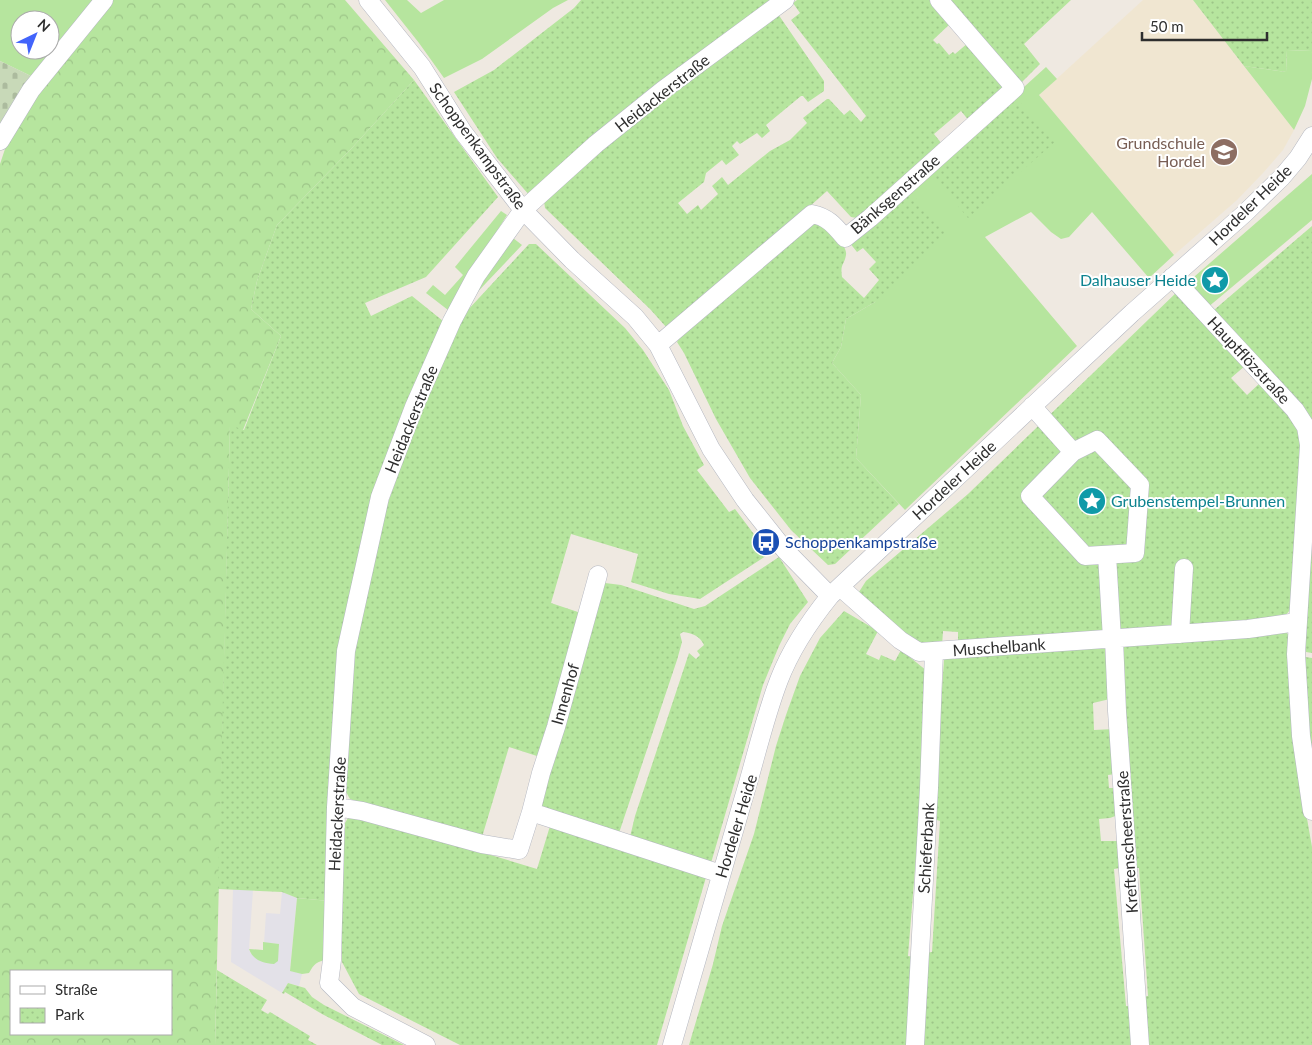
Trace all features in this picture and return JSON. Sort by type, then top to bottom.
[{"type":"street","points":[[0,141],[31,90],[104,0]]},
{"type":"street","name":"Schoppenkampstraße","points":[[368,0],[422,67],[464,132],[523,210],[572,260],[635,317],[658,345],[712,449],[745,500],[784,549],[835,591]]},
{"type":"street","name":"Heidackerstraße","points":[[426,1045],[353,1007],[329,983],[332,960],[336,806],[346,651],[380,497],[414,407],[464,297],[481,268],[523,210],[596,144],[656,96],[785,0]]},
{"type":"street","name":"Bänksgenstraße","points":[[658,345],[812,214],[823,216],[833,223],[845,238],[870,218],[1015,88],[939,0]]},
{"type":"street","name":"Hordeler Heide","points":[[672,1045],[779,679],[793,649],[811,620],[835,591],[1032,406],[1172,277],[1244,214],[1282,177],[1298,158],[1312,136]]},
{"type":"street","name":"Hauptflözstraße","points":[[1172,277],[1295,410],[1306,427],[1308,445],[1296,654],[1301,736],[1312,811]]},
{"type":"street","points":[[1032,406],[1073,452]]},
{"type":"street","points":[[1097,440],[1140,485],[1134,553],[1085,556],[1030,496],[1073,452],[1097,440]]},
{"type":"street","name":"Kreftenscheerstraße","points":[[1107,555],[1140,1045]]},
{"type":"street","points":[[1180,634],[1184,568]]},
{"type":"street","name":"Innenhof","points":[[336,806],[362,811],[482,844],[518,850],[532,812],[541,773],[556,727],[598,575]]},
{"type":"street","name":"Muschelbank","points":[[835,591],[919,652],[1248,629],[1298,622]]},
{"type":"street","name":"Schieferbank","points":[[915,1045],[930,779],[934,652]]},
{"type":"street","points":[[532,812],[721,874]]},
{"type":"shaded area","points":[[1143,0],[1193,0],[1294,130],[1283,150],[1263,173],[1237,200],[1174,255],[1039,95]]},
{"type":"shaded area","points":[[233,889],[253,890],[249,949],[251,954],[279,944],[264,943],[266,913],[280,914],[282,892],[297,898],[290,970],[302,974],[299,986],[288,983],[282,993],[231,962]]},
{"type":"green space","points":[[0,0],[96,0],[60,44],[60,10],[10,10],[10,60],[47,60],[33,77],[0,61]]},
{"type":"green space","points":[[112,0],[345,0],[414,80],[350,150],[277,225],[257,281],[251,309],[281,336],[243,430],[230,426],[215,1045],[0,1045],[0,164],[5,149],[39,88]]},
{"type":"green space","points":[[385,0],[407,0],[421,13],[444,0],[568,0],[553,8],[482,59],[444,78]]},
{"type":"green space","points":[[581,0],[773,0],[530,196],[497,158],[454,92],[494,70],[574,8]]},
{"type":"green space","points":[[797,0],[930,0],[951,23],[933,40],[937,44],[939,43],[949,55],[953,52],[955,54],[968,43],[1003,87],[970,122],[961,111],[934,134],[942,144],[857,218],[851,217],[827,191],[746,263],[667,328],[650,309],[545,208],[544,201],[646,113],[778,14],[824,81],[824,91],[808,102],[801,96],[766,125],[770,131],[762,138],[757,133],[740,144],[737,141],[732,146],[739,155],[726,165],[722,160],[706,173],[704,182],[678,203],[687,214],[698,205],[701,210],[718,194],[712,186],[722,177],[728,185],[770,151],[790,140],[807,123],[803,118],[827,99],[844,115],[850,110],[861,122],[866,116],[791,20],[800,13],[793,3]]},
{"type":"green space","points":[[949,0],[1071,0],[1024,44],[1040,64],[1021,83]]},
{"type":"green space","points":[[1193,0],[1312,0],[1312,51],[1287,50],[1286,72],[1244,66]]},
{"type":"green space","points":[[1287,50],[1312,51],[1312,79],[1305,106],[1294,130],[1244,66],[1286,72]]},
{"type":"green space","points":[[0,61],[33,77],[0,128]]},
{"type":"green space","points":[[1046,67],[1057,79],[1039,95],[1174,255],[1149,278],[1092,212],[1069,237],[1061,239],[1031,212],[985,237],[1077,346],[905,510],[856,458],[861,395],[832,363],[841,347],[846,319],[875,302],[910,191]]},
{"type":"green space","points":[[414,80],[498,197],[426,277],[365,303],[371,316],[412,296],[443,321],[347,607],[329,901],[297,898],[282,892],[218,889],[230,425],[244,430],[281,336],[251,309],[257,281],[277,225],[350,150]]},
{"type":"green space","points":[[1014,95],[1055,142],[968,218],[930,173]]},
{"type":"green space","points":[[1312,174],[1312,220],[1207,308],[1187,283]]},
{"type":"green space","points":[[910,191],[947,234],[875,302],[846,319],[841,347],[832,363],[861,395],[856,458],[899,504],[835,564],[828,565],[791,530],[750,478],[716,419],[677,342],[684,332],[816,220],[835,235],[843,245],[846,255],[842,267],[842,277],[864,298],[879,280],[869,269],[876,262],[863,248],[857,252],[849,242]]},
{"type":"green space","points":[[501,211],[507,215],[448,310],[426,293],[433,285],[445,295],[463,275],[455,267]]},
{"type":"green space","points":[[1312,226],[1312,422],[1214,310]]},
{"type":"green space","points":[[513,238],[522,245],[468,302],[501,253]]},
{"type":"green space","points":[[529,244],[536,244],[625,328],[643,350],[669,390],[683,426],[704,465],[697,470],[729,512],[735,509],[769,554],[700,599],[669,594],[631,582],[638,554],[571,534],[551,603],[581,613],[540,757],[509,747],[482,837],[350,799],[345,790],[346,760],[349,746],[351,678],[361,609],[386,508],[428,391],[466,312]]},
{"type":"green space","points":[[1179,290],[1246,365],[1231,378],[1247,395],[1260,383],[1293,418],[1302,437],[1290,610],[1284,617],[1187,628],[1193,570],[1184,568],[1173,628],[958,643],[958,632],[943,631],[942,646],[919,645],[857,595],[866,581],[968,494]]},
{"type":"green space","points":[[1312,504],[1312,653],[1306,652],[1303,639]]},
{"type":"green space","points":[[779,557],[808,602],[790,624],[763,685],[711,863],[630,837],[635,816],[689,653],[696,659],[700,655],[697,651],[704,645],[698,637],[690,633],[683,632],[680,634],[682,642],[677,660],[619,833],[539,807],[605,583],[621,585],[694,609],[705,606]]},
{"type":"green space","points":[[844,611],[878,631],[866,654],[879,660],[881,655],[895,661],[901,650],[927,671],[923,770],[908,956],[915,957],[908,1045],[689,1045],[722,926],[754,834],[776,746],[786,715],[800,676],[820,638]]},
{"type":"green space","points":[[1280,631],[1287,633],[1290,638],[1299,773],[1312,847],[1312,1045],[1145,1045],[1142,997],[1148,996],[1139,868],[1133,868],[1120,645]]},
{"type":"green space","points":[[1106,644],[1110,699],[1093,703],[1094,730],[1114,729],[1116,774],[1108,775],[1109,788],[1116,788],[1118,815],[1099,819],[1101,841],[1118,841],[1120,868],[1114,869],[1126,1006],[1131,1006],[1134,1045],[921,1045],[925,953],[932,952],[940,821],[933,819],[944,660],[946,657]]},
{"type":"green space","points":[[1305,657],[1312,658],[1312,756],[1309,739]]},
{"type":"green space","points":[[353,815],[537,869],[550,826],[707,874],[657,1045],[460,1045],[359,994],[342,962],[341,911],[345,823]]},
{"type":"green space","points":[[297,898],[329,901],[327,960],[316,964],[309,973],[302,974],[290,971]]},
{"type":"green space","points":[[263,942],[279,944],[278,961],[274,964],[258,960],[249,949],[263,950]]},
{"type":"green space","points":[[217,970],[267,1000],[261,1010],[268,1014],[270,1012],[310,1036],[308,1040],[317,1045],[215,1045]]},
{"type":"green space","points":[[288,983],[305,988],[312,997],[324,1005],[404,1045],[382,1045],[322,1014],[285,992],[284,994],[282,993]]},
{"type":"place","name":"Grundschule Hordel","points":[[1224,152]]},
{"type":"place","name":"Dalhauser Heide","points":[[1215,280]]},
{"type":"place","name":"Grubenstempel-Brunnen","points":[[1092,501]]},
{"type":"place","name":"Schoppenkampstraße","points":[[766,542]]}]
